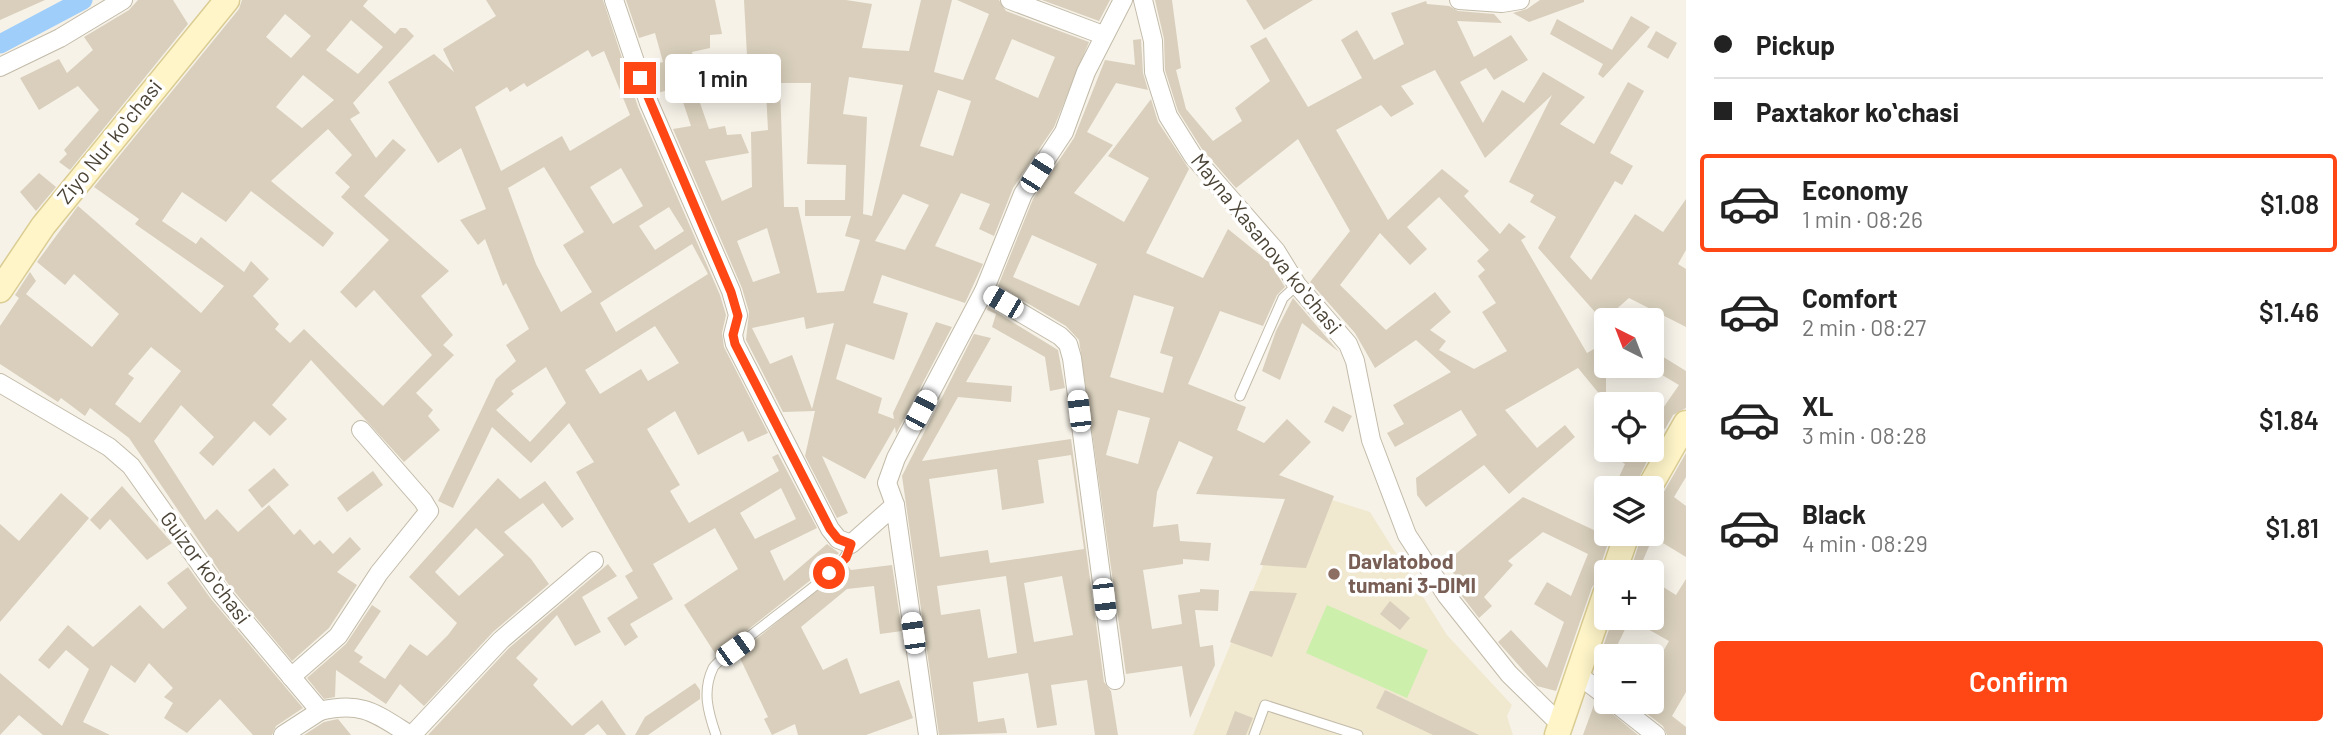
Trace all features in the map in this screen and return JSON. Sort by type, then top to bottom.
[{"type":"street","points":[[0,67],[60,38],[123,0]]},
{"type":"street","name":"Ziyo Nur koʻchasi","points":[[0,290],[43,226],[227,0]]},
{"type":"street","points":[[614,0],[649,103],[731,292],[738,316],[733,335],[735,344],[830,529],[838,539],[851,544],[895,505]]},
{"type":"street","points":[[1010,0],[1103,35]]},
{"type":"street","points":[[928,735],[895,505],[887,483],[896,458],[984,291],[1023,194],[1064,132],[1103,35],[1123,0]]},
{"type":"street","name":"Mayna Xasanova koʻchasi","points":[[1143,0],[1153,41],[1154,72],[1168,116],[1193,156],[1276,251],[1297,285],[1348,344],[1355,361],[1371,440],[1408,536],[1447,596],[1509,674],[1559,730]]},
{"type":"street","points":[[1459,0],[1503,3],[1520,0]]},
{"type":"street","points":[[984,291],[1060,335],[1068,344],[1115,680]]},
{"type":"street","name":"Gulzor koʻchasi","points":[[0,383],[109,447],[131,466],[220,592],[320,711]]},
{"type":"street","points":[[1656,476],[1686,423]]},
{"type":"street","points":[[291,677],[338,636],[391,556],[429,511],[360,430]]},
{"type":"street","points":[[284,735],[320,711],[345,705],[359,707],[411,735],[501,640],[594,561]]},
{"type":"street","points":[[1559,730],[1594,626]]},
{"type":"street","points":[[1577,674],[1594,687]]},
{"type":"street","points":[[1629,714],[1656,735]]},
{"type":"lane","points":[[1240,396],[1283,298],[1297,285]]},
{"type":"lane","points":[[716,735],[708,711],[706,687],[714,664],[778,617],[846,558],[851,544]]},
{"type":"lane","points":[[1254,735],[1265,705],[1358,735]]},
{"type":"shaded area","name":"Davlatobod tumani 3-DIMI","points":[[1295,488],[1370,512],[1447,635],[1512,705],[1507,716],[1513,735],[1193,735]]},
{"type":"green space","points":[[1327,605],[1428,650],[1407,698],[1306,653]]},
{"type":"building","points":[[0,0],[45,0],[0,20]]},
{"type":"building","points":[[138,0],[173,0],[188,24],[70,170],[59,162],[67,154],[64,150],[99,110],[78,86],[39,110],[20,78],[59,59],[67,73],[93,50],[84,37],[129,10]]},
{"type":"building","points":[[242,0],[368,0],[363,6],[395,34],[400,28],[406,28],[414,36],[353,103],[360,113],[350,119],[376,158],[393,139],[406,150],[364,196],[449,271],[421,296],[453,335],[443,345],[454,355],[416,393],[433,410],[428,416],[440,430],[404,462],[311,360],[272,405],[287,419],[270,436],[254,421],[213,466],[199,453],[214,437],[181,405],[154,441],[205,520],[217,509],[238,532],[269,505],[294,535],[300,529],[314,545],[320,540],[333,554],[350,537],[361,549],[337,572],[357,585],[329,628],[292,661],[229,585],[129,438],[90,408],[85,416],[61,398],[58,402],[0,364],[0,326],[19,298],[15,295],[30,272],[36,281],[26,294],[92,347],[119,314],[74,274],[65,285],[37,262],[78,206],[201,313],[224,286],[135,224],[139,219],[94,187],[239,9]],"holes":[[[285,14],[311,36],[291,58],[266,37]],[[351,20],[383,47],[358,74],[326,50]],[[303,75],[334,100],[302,128],[276,107]],[[328,129],[352,155],[335,173],[350,187],[341,197],[389,240],[340,292],[356,308],[374,290],[432,355],[383,406],[304,329],[290,343],[275,329],[279,324],[253,296],[269,279],[251,261],[244,272],[201,237],[196,244],[162,221],[182,192],[226,222],[251,191],[323,247],[334,233],[271,181]],[[151,347],[181,371],[140,423],[115,404],[134,378],[128,374]]]},
{"type":"building","points":[[486,0],[603,0],[638,107],[720,295],[726,315],[722,333],[724,347],[768,433],[748,442],[743,431],[698,455],[675,411],[647,429],[680,485],[670,491],[689,523],[779,471],[772,457],[778,454],[817,528],[770,551],[784,581],[827,544],[839,553],[812,579],[716,655],[684,605],[738,569],[715,528],[653,564],[673,599],[630,624],[638,637],[625,646],[607,618],[638,598],[625,576],[633,571],[576,472],[594,462],[569,423],[531,463],[492,427],[453,508],[438,501],[496,379],[516,361],[506,345],[529,329],[506,283],[503,286],[485,239],[478,245],[460,220],[486,209],[461,148],[438,163],[388,82],[434,54],[454,72],[443,49],[496,16]],"holes":[[[588,50],[592,57],[604,51],[630,115],[570,151],[562,136],[501,171],[475,107],[507,87],[510,92],[524,83],[527,87]],[[544,167],[584,232],[563,245],[592,292],[561,312],[536,264],[508,188]],[[621,168],[643,206],[613,224],[590,187]],[[669,207],[684,231],[655,250],[639,226]],[[692,244],[708,274],[616,332],[600,303]],[[655,326],[679,363],[648,381],[641,369],[600,394],[585,370]],[[546,367],[566,403],[530,442],[496,410],[514,394],[511,391]],[[781,488],[796,519],[755,539],[740,513]]]},
{"type":"building","points":[[626,0],[715,0],[722,34],[710,35],[710,48],[692,52],[699,82],[717,76],[723,91],[699,100],[709,129],[725,126],[727,135],[741,134],[749,153],[705,161],[722,201],[752,187],[751,132],[768,130],[765,73],[748,74],[744,0],[846,0],[872,4],[862,48],[909,51],[921,0],[952,0],[934,72],[963,80],[989,14],[957,0],[999,0],[1006,11],[1089,42],[1054,127],[1013,188],[994,236],[979,229],[990,204],[961,193],[935,246],[983,264],[965,303],[882,275],[873,303],[908,313],[894,360],[846,344],[836,379],[882,398],[878,413],[894,419],[893,413],[936,322],[952,327],[896,434],[895,427],[865,479],[822,456],[848,513],[837,518],[805,456],[815,411],[783,412],[746,340],[749,312],[742,288],[673,129],[691,126],[678,87],[658,93],[648,66],[663,62],[655,33],[639,38]],"holes":[[[1012,39],[1055,57],[1038,98],[995,79]],[[849,77],[903,85],[872,216],[863,214],[867,117],[843,114]],[[780,83],[811,83],[807,164],[846,165],[845,200],[805,200],[805,216],[851,216],[845,236],[860,240],[844,291],[817,293],[798,207],[784,207]],[[938,90],[971,101],[953,156],[920,146]],[[903,194],[929,205],[905,250],[875,241]],[[767,228],[780,273],[753,282],[737,241]],[[804,317],[806,329],[834,323],[812,409],[792,355],[770,364],[752,328]]]},
{"type":"building","points":[[1042,0],[1110,0],[1099,21]]},
{"type":"building","points":[[1155,0],[1172,0],[1181,68],[1176,70],[1186,109],[1213,141],[1242,121],[1235,108],[1270,81],[1250,46],[1266,37],[1308,107],[1362,78],[1341,40],[1357,30],[1374,60],[1404,44],[1391,13],[1426,1],[1427,4],[1449,6],[1458,11],[1494,14],[1502,23],[1457,21],[1474,57],[1511,35],[1528,60],[1494,80],[1486,68],[1460,82],[1483,123],[1502,90],[1524,103],[1543,72],[1585,97],[1560,124],[1594,144],[1628,82],[1644,91],[1610,153],[1633,166],[1622,185],[1615,181],[1570,257],[1591,280],[1635,214],[1663,232],[1686,199],[1686,250],[1678,264],[1686,269],[1686,327],[1664,316],[1664,308],[1649,308],[1629,298],[1618,308],[1594,308],[1594,311],[1538,248],[1556,217],[1530,202],[1534,195],[1509,182],[1552,95],[1485,158],[1435,70],[1401,86],[1414,104],[1391,117],[1381,105],[1336,130],[1388,220],[1442,169],[1469,191],[1464,196],[1500,234],[1509,223],[1526,237],[1521,240],[1587,353],[1594,349],[1594,378],[1606,378],[1606,392],[1598,392],[1578,368],[1505,410],[1537,448],[1565,425],[1575,437],[1509,494],[1484,465],[1426,507],[1417,495],[1416,478],[1477,435],[1461,410],[1395,447],[1387,433],[1404,424],[1393,405],[1451,372],[1416,340],[1375,368],[1355,333],[1310,282],[1350,231],[1298,139],[1236,188],[1202,149],[1178,111],[1165,70],[1164,39]],"holes":[[[1439,197],[1489,250],[1477,261],[1485,270],[1478,276],[1496,303],[1482,312],[1507,351],[1474,369],[1439,350],[1446,341],[1430,330],[1451,312],[1435,292],[1386,330],[1340,285],[1380,233],[1410,265],[1427,249],[1407,227]]]},
{"type":"building","points":[[1246,0],[1313,0],[1264,30]]},
{"type":"building","points":[[1540,0],[1584,2],[1529,22],[1513,13],[1527,9]]},
{"type":"building","points":[[1631,16],[1650,27],[1603,78],[1598,74],[1603,64],[1550,34],[1557,19],[1612,50]]},
{"type":"building","points":[[1656,31],[1677,43],[1668,59],[1647,47]]},
{"type":"building","points":[[1141,39],[1143,73],[1148,90],[1116,83],[1087,132],[1113,145],[1074,193],[1124,222],[1149,178],[1108,156],[1151,99],[1158,122],[1189,169],[1146,253],[1203,278],[1228,229],[1270,263],[1285,287],[1277,295],[1263,326],[1220,311],[1188,384],[1246,407],[1237,430],[1264,443],[1287,419],[1311,442],[1279,475],[1334,496],[1306,568],[1260,565],[1285,499],[1196,494],[1213,457],[1179,441],[1157,492],[1153,527],[1178,524],[1180,541],[1211,543],[1209,561],[1183,559],[1183,564],[1143,570],[1152,629],[1182,624],[1178,595],[1200,592],[1200,589],[1219,590],[1218,611],[1195,610],[1200,647],[1213,645],[1215,665],[1190,718],[1182,666],[1126,674],[1079,340],[1066,326],[998,286],[1033,199],[1074,138],[1105,60],[1135,65],[1133,40]],"holes":[[[1032,235],[1097,264],[1079,306],[1013,277]],[[1134,295],[1174,307],[1160,353],[1173,357],[1163,393],[1110,377]],[[1118,410],[1150,418],[1138,464],[1106,455]]]},
{"type":"building","points":[[39,173],[56,187],[36,211],[20,192]]},
{"type":"building","points":[[1293,298],[1339,352],[1302,323],[1280,380],[1262,371],[1276,331]]},
{"type":"building","points":[[988,307],[1058,350],[1065,388],[1050,391],[1045,357],[992,327],[996,314],[987,310]]},
{"type":"building","points":[[974,334],[991,338],[966,382],[1012,386],[1011,402],[958,397],[922,461],[1071,439],[1104,682],[1111,691],[1118,735],[1095,735],[1087,680],[1051,685],[1057,725],[1037,728],[1028,673],[973,682],[978,722],[1004,718],[1007,733],[939,735],[902,476]],"holes":[[[1071,455],[1084,549],[990,563],[988,550],[940,557],[929,479],[997,469],[1002,510],[1044,503],[1038,460]],[[1006,576],[1017,653],[988,658],[980,609],[941,615],[937,586]],[[1062,576],[1073,635],[1034,642],[1024,583]]]},
{"type":"building","points":[[1664,357],[1686,371],[1686,408],[1673,415],[1665,429],[1664,407],[1679,385],[1664,376]]},
{"type":"building","points":[[1333,406],[1352,416],[1343,432],[1324,422]]},
{"type":"building","points":[[1686,453],[1686,477],[1674,497],[1686,506],[1686,557],[1664,544],[1664,492]]},
{"type":"building","points":[[1622,462],[1647,462],[1640,476],[1620,476],[1625,464]]},
{"type":"building","points":[[274,468],[289,485],[262,508],[248,490]]},
{"type":"building","points":[[373,471],[383,485],[347,512],[337,498]]},
{"type":"building","points":[[498,478],[520,499],[545,481],[574,519],[562,528],[543,503],[504,532],[531,559],[549,584],[493,632],[424,706],[400,684],[386,704],[336,670],[335,697],[324,699],[307,678],[346,644],[372,605],[381,611],[354,651],[363,657],[359,662],[385,679],[410,644],[427,656],[457,623],[409,577]],"holes":[[[476,528],[504,555],[459,596],[435,572]]]},
{"type":"building","points":[[122,486],[172,543],[147,560],[110,519],[100,530],[90,520]]},
{"type":"building","points":[[61,493],[89,518],[0,622],[0,524],[19,541]]},
{"type":"building","points":[[1523,497],[1594,530],[1594,546],[1607,546],[1602,560],[1594,560],[1594,585],[1556,691],[1537,686],[1498,642],[1511,630],[1547,668],[1564,622],[1534,604],[1547,582],[1571,596],[1588,554],[1543,532],[1508,561],[1513,565],[1484,597],[1492,606],[1479,618],[1455,587],[1460,581],[1445,563]]},
{"type":"building","points":[[1638,546],[1649,546],[1643,560],[1634,560]]},
{"type":"building","points":[[608,564],[617,576],[582,597],[601,632],[575,646],[557,615],[516,658],[538,679],[533,685],[572,726],[602,700],[626,735],[607,735],[598,724],[584,735],[428,735],[509,648]]},
{"type":"building","points":[[847,565],[851,570],[892,565],[902,631],[880,634],[874,586],[847,589],[801,627],[823,670],[847,658],[860,694],[899,680],[913,718],[866,735],[798,735],[795,724],[772,735],[764,719],[768,717],[738,654]]},
{"type":"building","points":[[188,567],[211,599],[303,708],[276,726],[272,735],[253,735],[220,699],[187,733],[164,718],[173,703],[164,697],[173,688],[149,663],[135,683],[111,665],[83,722],[110,735],[43,735],[19,715],[0,735],[0,673],[62,726],[89,669],[66,650],[49,669],[38,660],[68,625],[93,647],[140,605],[163,629],[187,608],[167,583]]},
{"type":"building","points":[[1686,579],[1686,692],[1672,716],[1686,727],[1686,735],[1667,735],[1663,726],[1648,714],[1664,714],[1664,650],[1669,641],[1650,630],[1664,630],[1664,588],[1676,595]]},
{"type":"building","points":[[1250,591],[1297,593],[1272,657],[1230,642]]},
{"type":"building","points":[[1390,601],[1410,618],[1400,630],[1380,614]]},
{"type":"building","points":[[1609,630],[1625,630],[1618,644],[1604,644]]},
{"type":"building","points":[[695,683],[700,690],[700,699],[648,735],[635,735],[645,717]]},
{"type":"building","points":[[1385,690],[1479,735],[1433,735],[1376,708]]},
{"type":"building","points":[[1594,705],[1594,714],[1612,714],[1638,735],[1583,735]]},
{"type":"building","points":[[1235,711],[1253,718],[1246,735],[1226,735]]},
{"type":"building","points":[[338,719],[351,735],[304,735],[324,722]]},
{"type":"waterway","points":[[0,44],[83,0]]},
{"type":"place","name":"Davlatobod tumani 3-DIMI","points":[[1334,574]]},
{"type":"route","points":[[640,78],[731,292],[738,316],[733,335],[735,344],[830,529],[838,539],[851,544],[846,558],[829,573]]}]
